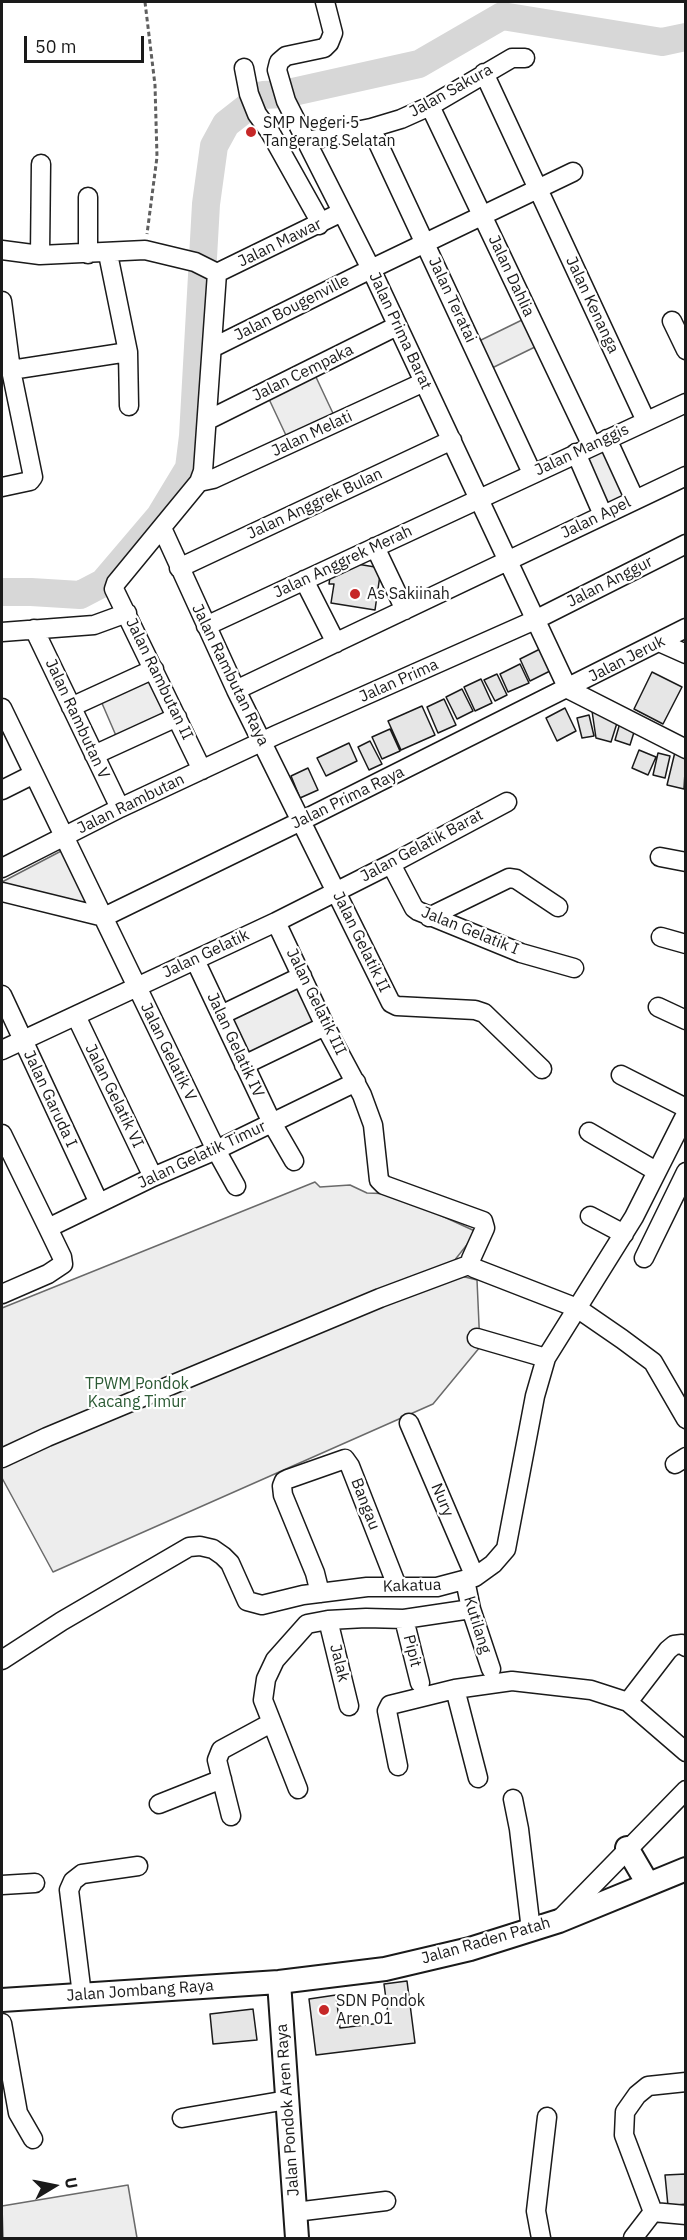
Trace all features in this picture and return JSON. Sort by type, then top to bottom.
[{"type":"main road","points":[[627,1848],[648,1884]]},
{"type":"main road","name":"Jalan Raden Patah","points":[[279,1982],[384,1969],[470,1949],[559,1921],[648,1884],[684,1872]]},
{"type":"main road","name":"Jalan Jombang Raya","points":[[2,2000],[279,1982]]},
{"type":"main road","name":"Jalan Pondok Aren Raya","points":[[279,1982],[297,2238]]},
{"type":"street","name":"Jalan Prima Barat","points":[[325,2],[333,33],[329,42],[324,48],[286,56],[279,62],[277,70],[286,101],[370,269],[568,689]]},
{"type":"street","name":"Jalan Sakura","points":[[307,141],[371,128],[401,119],[430,106],[512,58],[525,58]]},
{"type":"street","points":[[244,68],[249,94],[257,114],[270,132],[317,216],[319,225]]},
{"type":"street","name":"Jalan Kenanga","points":[[484,73],[646,421]]},
{"type":"street","name":"Jalan Dahlia","points":[[430,106],[591,446]]},
{"type":"street","name":"Jalan Teratai","points":[[371,128],[532,473]]},
{"type":"street","points":[[40,164],[40,255]]},
{"type":"street","points":[[370,269],[573,172]]},
{"type":"street","points":[[88,197],[88,254]]},
{"type":"street","name":"Jalan Mawar","points":[[207,268],[319,225],[342,212]]},
{"type":"street","points":[[2,250],[40,255],[108,254],[146,250],[207,268],[214,347],[206,457],[199,482],[162,528]]},
{"type":"street","points":[[108,254],[128,352],[129,406]]},
{"type":"street","name":"Jalan Bougenville","points":[[214,347],[370,269]]},
{"type":"street","points":[[2,302],[11,370],[33,477],[30,481],[2,487]]},
{"type":"street","points":[[672,321],[686,350]]},
{"type":"street","name":"Jalan Cempaka","points":[[208,420],[397,326]]},
{"type":"street","points":[[11,370],[128,352]]},
{"type":"street","name":"Jalan Melati","points":[[199,482],[213,479],[424,382]]},
{"type":"street","name":"Jalan Manggis","points":[[479,497],[686,403]]},
{"type":"street","name":"Jalan Anggrek Bulan","points":[[179,568],[452,440]]},
{"type":"street","points":[[591,446],[635,500]]},
{"type":"street","points":[[591,446],[603,515]]},
{"type":"street","name":"Jalan Apel","points":[[236,690],[686,476]]},
{"type":"street","name":"Jalan Anggrek Merah","points":[[206,626],[479,497]]},
{"type":"street","name":"Jalan Rambutan Raya","points":[[162,528],[236,690],[301,821]]},
{"type":"street","name":"Jalan Rambutan II","points":[[162,528],[116,583],[114,589],[202,770]]},
{"type":"street","name":"Jalan Anggur","points":[[535,620],[686,544]]},
{"type":"street","points":[[375,547],[405,610]]},
{"type":"street","points":[[304,580],[336,643]]},
{"type":"street","points":[[2,632],[94,625],[127,613]]},
{"type":"street","name":"Jalan Prima","points":[[262,742],[535,620]]},
{"type":"street","name":"Jalan Jeruk","points":[[568,689],[686,628]]},
{"type":"street","name":"Jalan Rambutan V","points":[[34,629],[120,808]]},
{"type":"street","points":[[659,642],[686,654]]},
{"type":"street","points":[[71,707],[154,669]]},
{"type":"street","points":[[568,689],[686,749]]},
{"type":"street","name":"Jalan Prima Raya","points":[[104,916],[568,689]]},
{"type":"street","name":"Jalan Gelatik V","points":[[2,708],[104,916],[136,987],[236,1186]]},
{"type":"street","points":[[94,755],[177,717]]},
{"type":"street","name":"Jalan Rambutan","points":[[2,868],[120,808],[262,742]]},
{"type":"street","points":[[2,790],[34,774]]},
{"type":"street","name":"Jalan Gelatik Barat","points":[[336,890],[390,864],[507,801]]},
{"type":"street","name":"Jalan Gelatik II","points":[[301,821],[391,1003],[397,1006],[474,1010],[484,1013],[542,1069]]},
{"type":"street","points":[[660,857],[686,862]]},
{"type":"street","name":"Jalan Gelatik I","points":[[390,864],[414,908],[429,917],[521,953],[574,968]]},
{"type":"street","points":[[429,917],[508,878],[516,879],[558,907]]},
{"type":"street","name":"Jalan Gelatik","points":[[2,1050],[276,922],[336,890]]},
{"type":"street","points":[[2,892],[104,916]]},
{"type":"street","name":"Jalan Gelatik III","points":[[276,922],[325,1026],[356,1082],[373,1125],[379,1180],[384,1185],[483,1221],[485,1228],[471,1259],[471,1264]]},
{"type":"street","points":[[661,937],[686,944]]},
{"type":"street","name":"Jalan Gelatik IV","points":[[195,960],[272,1123],[294,1161]]},
{"type":"street","points":[[221,1016],[302,976]]},
{"type":"street","name":"Jalan Garuda I","points":[[2,995],[99,1203]]},
{"type":"street","points":[[658,1007],[686,1020]]},
{"type":"street","name":"Jalan Gelatik VI","points":[[76,1016],[153,1177]]},
{"type":"street","points":[[244,1065],[325,1026]]},
{"type":"street","points":[[621,1075],[686,1108]]},
{"type":"street","name":"Jalan Gelatik Timur","points":[[48,1227],[216,1150],[356,1082]]},
{"type":"street","name":"Kakatua","points":[[2,1660],[62,1621],[189,1547],[200,1546],[213,1549],[223,1556],[230,1563],[244,1597],[252,1604],[308,1606],[397,1586],[469,1590],[506,1549],[535,1396],[546,1358],[624,1234],[686,1114]]},
{"type":"street","points":[[590,1132],[656,1171]]},
{"type":"street","points":[[2,1134],[48,1227],[63,1264],[48,1274],[2,1294]]},
{"type":"street","points":[[644,1258],[681,1192],[686,1172]]},
{"type":"street","points":[[590,1216],[624,1234]]},
{"type":"street","points":[[2,1458],[380,1298],[471,1264],[474,1268],[577,1308],[653,1362],[686,1419]]},
{"type":"street","points":[[477,1338],[546,1358]]},
{"type":"street","name":"Nury","points":[[409,1423],[469,1590]]},
{"type":"street","name":"Bangau","points":[[308,1606],[315,1573],[283,1495],[282,1486],[288,1479],[345,1460],[350,1466],[397,1586]]},
{"type":"street","points":[[297,1789],[263,1700],[266,1678],[308,1606],[328,1620],[404,1618],[469,1590]]},
{"type":"street","name":"Kutilang","points":[[469,1590],[491,1669]]},
{"type":"street","name":"Pipit","points":[[404,1618],[420,1683]]},
{"type":"street","name":"Jalak","points":[[328,1620],[350,1706]]},
{"type":"street","points":[[628,1702],[668,1650],[674,1645],[682,1644],[686,1647]]},
{"type":"street","points":[[398,1766],[387,1712],[390,1706],[455,1689],[513,1682],[591,1690],[628,1702],[686,1752]]},
{"type":"street","points":[[455,1689],[478,1778]]},
{"type":"street","points":[[231,1816],[217,1760],[222,1750],[271,1722]]},
{"type":"street","points":[[159,1804],[222,1779]]},
{"type":"street","points":[[559,1921],[627,1848],[686,1791]]},
{"type":"street","points":[[513,1799],[519,1829],[531,1930]]},
{"type":"street","points":[[82,1995],[69,1890],[73,1881],[82,1874],[138,1866]]},
{"type":"street","points":[[2,1885],[35,1883]]},
{"type":"street","points":[[2,2023],[18,2113],[33,2139]]},
{"type":"street","points":[[652,2212],[624,2135],[625,2112],[637,2095],[648,2086],[686,2082]]},
{"type":"street","points":[[182,2118],[287,2100]]},
{"type":"street","points":[[541,2238],[536,2211],[547,2117]]},
{"type":"street","points":[[295,2212],[386,2201]]},
{"type":"street","points":[[652,2212],[686,2215]]},
{"type":"street","points":[[633,2238],[652,2212]]},
{"type":"path","points":[[145,2],[155,85],[156,157],[146,250]]},
{"type":"shaded area","points":[[524,319],[537,346],[490,369],[477,342]]},
{"type":"shaded area","points":[[315,375],[338,424],[291,446],[268,397]]},
{"type":"shaded area","points":[[606,449],[628,498],[606,508],[585,459]]},
{"type":"shaded area","points":[[147,678],[165,715],[117,738],[101,701]]},
{"type":"shaded area","points":[[65,849],[97,912],[2,892],[2,882]]},
{"type":"shaded area","points":[[300,985],[317,1022],[246,1058],[228,1019]]},
{"type":"shaded area","name":"TPWM Pondok Kacang Timur","points":[[315,1182],[320,1187],[350,1185],[367,1193],[394,1194],[477,1232],[454,1261],[457,1275],[477,1280],[480,1347],[433,1404],[53,1572],[2,1478],[2,1308]]},
{"type":"shaded area","points":[[128,2185],[137,2238],[3,2238],[2,2206]]},
{"type":"building","name":"As Sakiinah","points":[[357,564],[381,568],[375,610],[331,603],[334,584],[329,584],[330,577]]},
{"type":"building","points":[[540,649],[550,671],[530,681],[520,659]]},
{"type":"building","points":[[520,664],[529,683],[508,692],[500,674]]},
{"type":"building","points":[[652,672],[682,687],[663,724],[634,709]]},
{"type":"building","points":[[497,674],[507,695],[495,701],[484,680]]},
{"type":"building","points":[[481,679],[492,703],[475,711],[464,687]]},
{"type":"building","points":[[462,689],[473,711],[457,719],[446,697]]},
{"type":"building","points":[[444,699],[456,725],[438,733],[427,707]]},
{"type":"building","points":[[422,706],[435,735],[401,750],[388,721]]},
{"type":"building","points":[[565,708],[576,731],[557,741],[546,718]]},
{"type":"building","points":[[592,711],[617,723],[611,742],[596,738]]},
{"type":"building","points":[[589,715],[594,736],[582,738],[577,718]]},
{"type":"building","points":[[620,723],[635,729],[630,745],[615,740]]},
{"type":"building","points":[[390,729],[400,751],[382,759],[372,737]]},
{"type":"building","points":[[370,741],[382,764],[369,770],[358,747]]},
{"type":"building","points":[[349,743],[357,761],[326,776],[317,758]]},
{"type":"building","points":[[639,750],[656,757],[648,775],[632,768]]},
{"type":"building","points":[[675,752],[686,755],[684,789],[667,785]]},
{"type":"building","points":[[658,753],[670,756],[665,778],[653,775]]},
{"type":"building","points":[[308,768],[318,790],[300,798],[291,776]]},
{"type":"building","name":"SDN Pondok Aren 01","points":[[407,1981],[415,2043],[316,2055],[309,1999],[336,1995],[340,2028],[389,2022],[384,1984]]},
{"type":"building","points":[[253,2009],[257,2040],[213,2044],[210,2014]]},
{"type":"building","points":[[686,2174],[686,2204],[668,2206],[665,2175]]},
{"type":"waterway","points":[[2,592],[80,595],[103,583],[160,516],[189,468],[193,436],[206,204],[214,146],[226,124],[263,95],[284,94],[419,64],[502,16],[662,42],[686,37]]},
{"type":"place","name":"SMP Negeri 5 Tangerang Selatan","points":[[251,132]]},
{"type":"place","name":"As Sakiinah","points":[[355,594]]},
{"type":"place","name":"SDN Pondok Aren 01","points":[[324,2010]]}]
